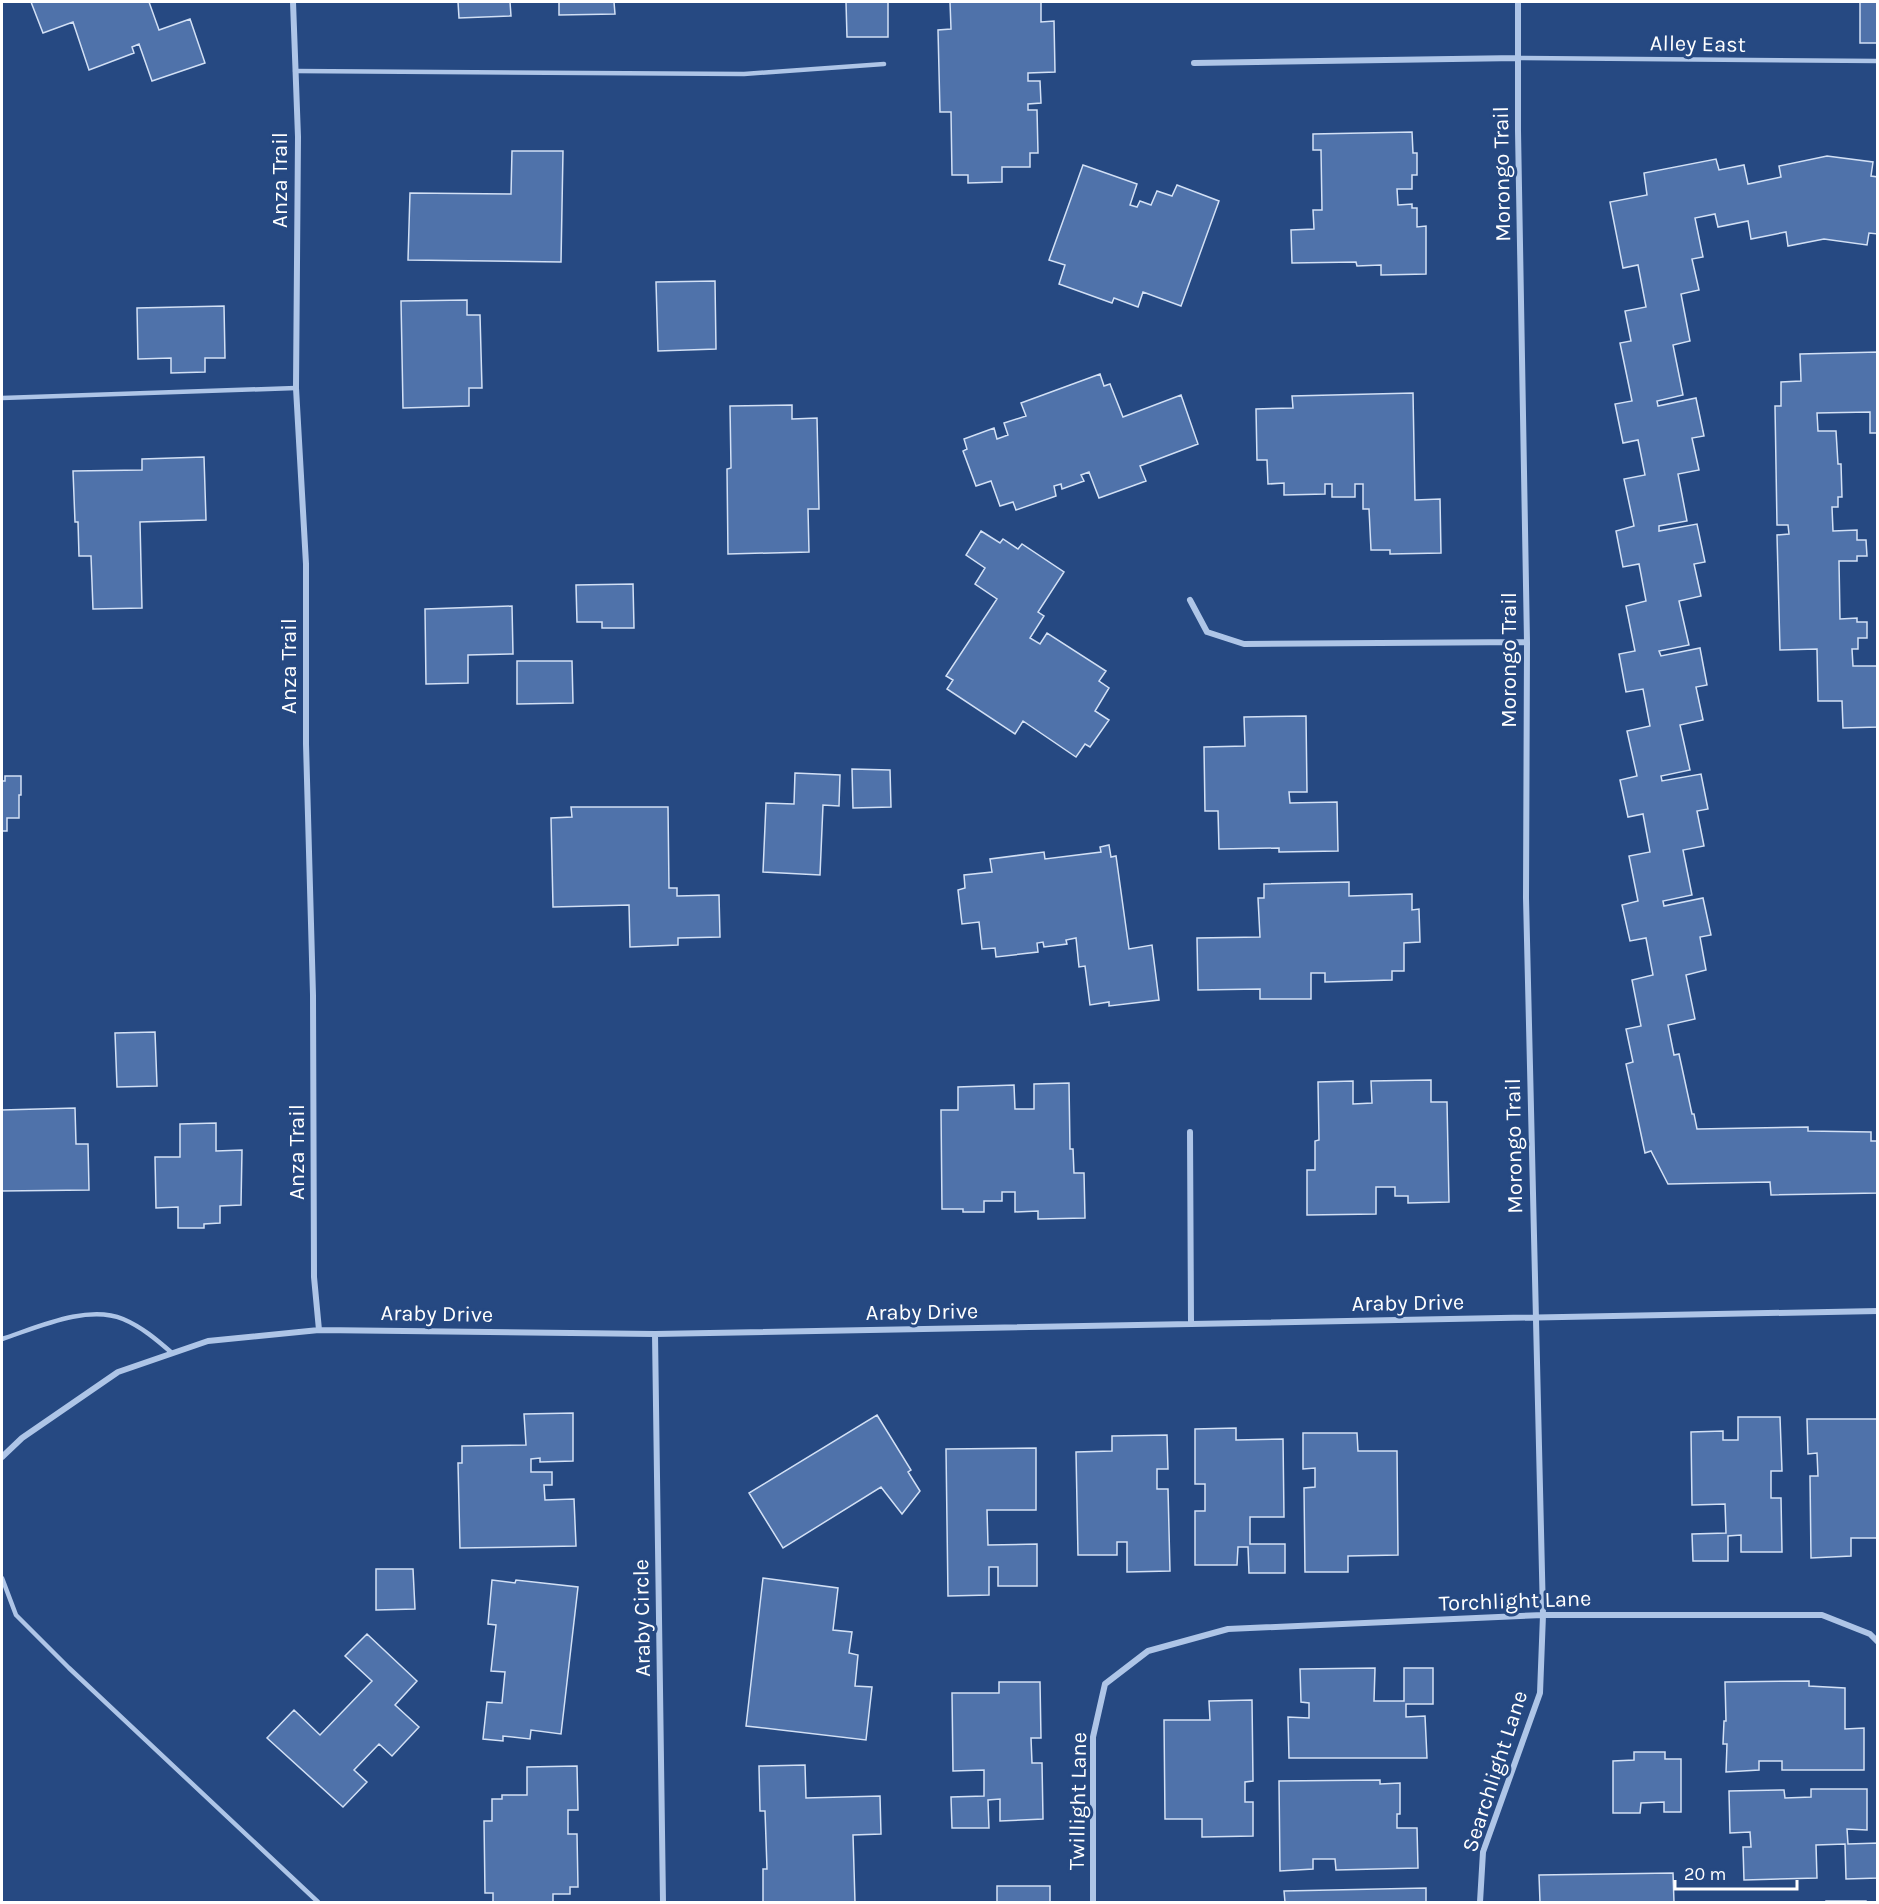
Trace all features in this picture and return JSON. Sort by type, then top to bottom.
[{"type":"street","name":"Anza Trail","points":[[293,2],[298,137],[296,388],[306,564],[306,733],[313,995],[314,1277],[319,1330]]},
{"type":"street","name":"Morongo Trail","points":[[1518,2],[1527,642],[1526,897],[1543,1615]]},
{"type":"street","points":[[1194,63],[1518,58]]},
{"type":"street","points":[[1190,600],[1207,632],[1244,644],[1527,642]]},
{"type":"street","points":[[1190,1132],[1191,1324]]},
{"type":"street","name":"Araby Drive","points":[[2,1458],[22,1438],[118,1372],[208,1341],[319,1330],[655,1334],[1878,1311]]},
{"type":"street","name":"Araby Circle","points":[[655,1334],[663,1902]]},
{"type":"street","name":"Torchlight Lane","points":[[1148,1651],[1228,1629],[1543,1615],[1822,1615],[1870,1634],[1878,1642]]},
{"type":"street","name":"Searchlight Lane","points":[[1480,1902],[1483,1852],[1540,1693],[1543,1615]]},
{"type":"street","name":"Twillight Lane","points":[[1093,1902],[1094,1737],[1105,1684],[1148,1651]]},
{"type":"lane","name":"Alley East","points":[[1518,58],[1878,61]]},
{"type":"lane","points":[[295,70],[744,74],[884,64]]},
{"type":"lane","points":[[2,398],[296,388]]},
{"type":"lane","points":[[2,1340],[67,1318],[95,1315],[122,1318],[151,1334],[172,1353]]},
{"type":"lane","points":[[2,1578],[16,1615],[69,1668],[318,1902]]},
{"type":"building","points":[[31,2],[149,2],[159,30],[190,19],[205,63],[152,81],[139,44],[132,47],[134,53],[89,70],[73,22],[43,33]]},
{"type":"building","points":[[458,2],[510,2],[511,16],[459,18]]},
{"type":"building","points":[[559,2],[614,2],[615,14],[559,15]]},
{"type":"building","points":[[846,2],[888,2],[888,37],[847,37]]},
{"type":"building","points":[[950,2],[1041,2],[1041,22],[1054,21],[1055,72],[1028,73],[1028,81],[1040,81],[1041,103],[1028,104],[1028,110],[1037,110],[1038,153],[1030,153],[1030,167],[1002,167],[1002,182],[968,183],[968,175],[952,175],[951,112],[940,112],[938,30],[951,29]]},
{"type":"building","points":[[1860,2],[1878,2],[1878,43],[1860,43]]},
{"type":"building","points":[[1412,132],[1413,153],[1417,153],[1417,175],[1412,175],[1412,189],[1397,189],[1398,205],[1412,204],[1412,208],[1417,208],[1417,227],[1426,226],[1426,274],[1381,275],[1381,265],[1357,266],[1356,262],[1292,263],[1291,230],[1314,229],[1313,210],[1322,210],[1321,150],[1313,150],[1313,134]]},
{"type":"building","points":[[512,151],[563,151],[561,262],[408,260],[410,193],[511,194]]},
{"type":"building","points":[[1827,156],[1873,162],[1871,176],[1878,177],[1878,234],[1869,233],[1867,245],[1824,239],[1788,246],[1786,232],[1751,239],[1748,221],[1718,227],[1715,214],[1695,218],[1703,257],[1692,259],[1699,290],[1681,294],[1690,341],[1673,345],[1683,395],[1657,401],[1658,406],[1696,398],[1704,436],[1692,438],[1699,470],[1678,474],[1687,521],[1659,526],[1659,531],[1697,524],[1705,562],[1694,564],[1701,596],[1679,601],[1689,645],[1659,651],[1661,656],[1700,648],[1707,685],[1696,687],[1703,720],[1680,725],[1690,770],[1661,776],[1662,781],[1701,774],[1708,809],[1697,811],[1704,846],[1683,850],[1692,895],[1663,901],[1664,906],[1703,898],[1711,935],[1700,937],[1706,970],[1686,975],[1695,1019],[1668,1025],[1674,1055],[1679,1054],[1697,1129],[1808,1127],[1808,1131],[1871,1132],[1871,1141],[1878,1141],[1878,1193],[1771,1195],[1770,1182],[1668,1184],[1651,1151],[1645,1153],[1626,1064],[1633,1062],[1626,1029],[1641,1026],[1632,980],[1653,975],[1646,938],[1630,941],[1622,905],[1638,901],[1629,856],[1650,852],[1643,814],[1628,817],[1620,780],[1637,776],[1627,731],[1650,726],[1643,689],[1626,692],[1619,654],[1635,651],[1626,606],[1646,601],[1639,564],[1623,567],[1616,531],[1634,526],[1624,479],[1645,475],[1638,440],[1623,443],[1615,404],[1632,401],[1620,343],[1631,341],[1625,311],[1646,307],[1638,265],[1623,268],[1610,202],[1647,195],[1644,173],[1716,159],[1719,170],[1744,165],[1748,184],[1781,177],[1779,166]]},
{"type":"building","points":[[1083,165],[1137,184],[1130,205],[1137,207],[1140,201],[1151,205],[1157,191],[1172,196],[1177,185],[1219,201],[1181,306],[1143,292],[1138,307],[1114,298],[1112,303],[1059,284],[1065,265],[1049,260]]},
{"type":"building","points":[[715,281],[716,349],[658,351],[656,282]]},
{"type":"building","points":[[467,300],[467,315],[480,315],[482,388],[469,388],[469,406],[403,408],[401,301]]},
{"type":"building","points":[[224,306],[225,358],[205,358],[205,372],[171,373],[171,358],[138,359],[137,308]]},
{"type":"building","points":[[1878,352],[1878,433],[1870,433],[1870,412],[1817,413],[1818,431],[1836,431],[1838,464],[1841,464],[1842,497],[1838,497],[1838,507],[1832,507],[1833,531],[1857,530],[1857,540],[1866,540],[1867,556],[1857,556],[1857,561],[1839,561],[1840,619],[1857,618],[1857,622],[1867,622],[1867,638],[1858,638],[1858,649],[1852,649],[1853,666],[1878,666],[1878,727],[1843,728],[1842,701],[1818,701],[1817,649],[1780,650],[1777,535],[1789,534],[1788,525],[1777,525],[1775,406],[1781,406],[1781,382],[1801,381],[1800,354]]},
{"type":"building","points":[[1100,374],[1104,386],[1110,384],[1123,417],[1181,395],[1198,444],[1140,466],[1146,481],[1099,498],[1089,472],[1081,475],[1084,481],[1062,489],[1061,484],[1054,486],[1056,496],[1016,510],[1013,502],[1000,506],[991,481],[976,486],[963,451],[967,449],[964,439],[994,428],[997,439],[1008,435],[1004,423],[1026,416],[1021,403]]},
{"type":"building","points":[[1413,393],[1415,500],[1440,499],[1441,553],[1390,554],[1390,550],[1371,550],[1369,509],[1363,509],[1363,484],[1355,484],[1355,497],[1332,497],[1332,484],[1325,484],[1325,494],[1284,495],[1284,483],[1268,484],[1267,460],[1257,460],[1256,409],[1293,408],[1292,396]]},
{"type":"building","points":[[792,405],[792,419],[817,418],[819,509],[808,509],[809,552],[728,554],[727,469],[731,468],[730,406]]},
{"type":"building","points":[[204,457],[206,520],[140,522],[142,608],[93,609],[91,556],[79,556],[73,471],[142,470],[142,459]]},
{"type":"building","points":[[981,531],[1000,543],[1003,539],[1018,549],[1022,544],[1064,572],[1038,612],[1044,616],[1030,638],[1040,644],[1047,633],[1106,671],[1099,681],[1109,688],[1095,711],[1109,720],[1090,747],[1085,744],[1076,757],[1023,721],[1015,734],[947,689],[953,680],[946,676],[997,599],[975,584],[985,568],[966,555]]},
{"type":"building","points":[[633,584],[634,628],[602,628],[602,622],[577,622],[576,585]]},
{"type":"building","points":[[512,606],[513,654],[468,655],[468,683],[426,684],[425,609]]},
{"type":"building","points":[[517,661],[572,661],[573,703],[517,704]]},
{"type":"building","points":[[1306,716],[1307,792],[1289,792],[1290,803],[1337,802],[1338,851],[1279,852],[1279,848],[1219,849],[1218,811],[1205,811],[1204,747],[1245,746],[1244,717]]},
{"type":"building","points":[[852,769],[890,770],[891,807],[853,808]]},
{"type":"building","points":[[795,773],[840,775],[839,806],[823,805],[820,875],[763,872],[766,803],[794,804]]},
{"type":"building","points":[[5,776],[21,776],[21,795],[19,795],[19,818],[7,818],[7,831],[2,831],[2,781],[5,781]]},
{"type":"building","points":[[571,807],[668,807],[669,888],[677,888],[677,896],[719,895],[720,937],[678,938],[678,945],[630,947],[629,905],[553,907],[551,818],[572,817]]},
{"type":"building","points":[[1109,845],[1111,857],[1116,856],[1129,949],[1152,945],[1159,1000],[1109,1006],[1109,1002],[1090,1005],[1085,966],[1079,967],[1076,938],[1066,940],[1067,944],[1044,947],[1043,942],[1037,943],[1038,952],[996,957],[995,948],[982,949],[979,922],[962,924],[958,890],[965,888],[964,875],[992,872],[990,859],[1044,852],[1045,859],[1101,852],[1100,847]]},
{"type":"building","points":[[1349,882],[1349,896],[1412,894],[1412,910],[1419,909],[1420,942],[1404,943],[1404,971],[1392,971],[1392,980],[1325,982],[1325,973],[1311,973],[1311,999],[1260,999],[1260,989],[1198,990],[1197,938],[1260,937],[1258,898],[1264,898],[1264,884]]},
{"type":"building","points":[[155,1032],[157,1086],[117,1087],[115,1033]]},
{"type":"building","points":[[1431,1080],[1431,1102],[1447,1102],[1449,1202],[1408,1203],[1408,1196],[1395,1196],[1395,1187],[1376,1187],[1376,1214],[1307,1215],[1307,1170],[1315,1170],[1315,1141],[1319,1140],[1318,1082],[1353,1081],[1353,1104],[1372,1103],[1371,1081]]},
{"type":"building","points":[[1069,1083],[1070,1149],[1073,1149],[1074,1173],[1084,1173],[1085,1218],[1038,1219],[1038,1211],[1015,1212],[1015,1192],[1002,1192],[1002,1201],[984,1201],[984,1212],[942,1209],[941,1110],[958,1110],[958,1087],[1014,1085],[1015,1109],[1034,1109],[1034,1084]]},
{"type":"building","points":[[75,1108],[76,1144],[88,1144],[89,1190],[2,1191],[2,1110]]},
{"type":"building","points":[[216,1123],[216,1151],[242,1150],[241,1205],[220,1206],[220,1223],[204,1224],[204,1228],[178,1228],[178,1207],[156,1208],[155,1157],[180,1157],[180,1124]]},
{"type":"building","points":[[573,1413],[573,1461],[540,1462],[540,1458],[531,1459],[531,1472],[552,1472],[552,1485],[544,1485],[545,1500],[574,1499],[576,1546],[460,1548],[458,1463],[462,1463],[462,1446],[526,1445],[524,1414]]},
{"type":"building","points":[[877,1415],[911,1470],[908,1472],[920,1491],[902,1514],[881,1487],[783,1548],[749,1493]]},
{"type":"building","points":[[1738,1417],[1780,1417],[1782,1471],[1771,1471],[1771,1498],[1781,1498],[1782,1552],[1741,1552],[1741,1535],[1728,1536],[1728,1561],[1693,1561],[1692,1534],[1726,1533],[1725,1504],[1692,1505],[1691,1432],[1723,1431],[1723,1440],[1738,1440]]},
{"type":"building","points":[[1807,1419],[1878,1419],[1878,1538],[1851,1538],[1851,1556],[1811,1558],[1810,1476],[1818,1476],[1817,1453],[1808,1454]]},
{"type":"building","points":[[1236,1428],[1236,1440],[1283,1439],[1284,1517],[1250,1517],[1250,1544],[1285,1544],[1285,1573],[1249,1573],[1248,1547],[1238,1547],[1237,1565],[1195,1565],[1195,1511],[1205,1511],[1205,1484],[1195,1484],[1195,1429]]},
{"type":"building","points":[[1303,1433],[1357,1433],[1358,1451],[1397,1451],[1398,1555],[1348,1556],[1348,1572],[1305,1572],[1304,1488],[1315,1487],[1315,1468],[1303,1469]]},
{"type":"building","points":[[1167,1435],[1168,1469],[1157,1469],[1157,1489],[1168,1489],[1170,1571],[1127,1572],[1127,1542],[1117,1542],[1117,1555],[1078,1555],[1076,1452],[1112,1451],[1112,1436]]},
{"type":"building","points":[[1036,1448],[1036,1510],[987,1510],[988,1545],[1037,1544],[1037,1586],[998,1586],[998,1567],[989,1567],[989,1595],[948,1596],[946,1449]]},
{"type":"building","points":[[376,1569],[413,1569],[415,1609],[376,1610]]},
{"type":"building","points":[[763,1578],[838,1588],[833,1630],[852,1632],[849,1653],[858,1655],[855,1686],[872,1687],[866,1740],[746,1726]]},
{"type":"building","points":[[492,1580],[515,1583],[516,1580],[578,1587],[561,1734],[531,1730],[530,1739],[503,1736],[503,1741],[483,1739],[487,1702],[502,1703],[505,1672],[491,1671],[496,1625],[488,1624]]},
{"type":"building","points":[[367,1634],[417,1681],[395,1705],[419,1727],[392,1756],[379,1744],[354,1770],[367,1782],[343,1807],[267,1738],[294,1710],[320,1735],[372,1681],[345,1656]]},
{"type":"building","points":[[1375,1668],[1374,1701],[1404,1701],[1404,1668],[1433,1668],[1433,1704],[1406,1704],[1406,1717],[1425,1716],[1427,1758],[1289,1758],[1288,1717],[1309,1718],[1309,1703],[1301,1702],[1300,1669]]},
{"type":"building","points":[[1809,1681],[1809,1686],[1845,1688],[1845,1729],[1864,1728],[1864,1770],[1782,1770],[1782,1761],[1759,1761],[1759,1770],[1726,1772],[1727,1744],[1723,1744],[1724,1721],[1726,1721],[1725,1682]]},
{"type":"building","points":[[999,1682],[1040,1682],[1041,1738],[1031,1738],[1032,1763],[1042,1763],[1043,1819],[1000,1821],[1000,1799],[988,1800],[989,1828],[952,1828],[951,1797],[984,1796],[984,1770],[953,1771],[952,1693],[999,1693]]},
{"type":"building","points":[[1252,1700],[1253,1781],[1245,1782],[1245,1802],[1253,1802],[1253,1836],[1202,1837],[1202,1819],[1165,1819],[1164,1720],[1210,1720],[1209,1701]]},
{"type":"building","points":[[1634,1752],[1665,1752],[1665,1759],[1681,1759],[1681,1812],[1664,1812],[1664,1802],[1641,1803],[1640,1813],[1613,1813],[1613,1761],[1634,1760]]},
{"type":"building","points":[[805,1765],[806,1798],[880,1796],[881,1834],[853,1835],[855,1902],[763,1902],[763,1869],[767,1869],[765,1811],[760,1811],[759,1766]]},
{"type":"building","points":[[577,1766],[578,1810],[568,1810],[568,1834],[577,1834],[578,1887],[570,1887],[570,1894],[553,1894],[553,1902],[493,1902],[493,1893],[485,1893],[484,1821],[492,1821],[492,1799],[502,1799],[502,1795],[527,1795],[527,1767]]},
{"type":"building","points":[[1380,1780],[1380,1784],[1400,1783],[1400,1814],[1397,1814],[1397,1828],[1417,1828],[1418,1868],[1336,1870],[1335,1859],[1313,1859],[1313,1869],[1280,1871],[1279,1781]]},
{"type":"building","points":[[1811,1789],[1867,1789],[1867,1830],[1847,1829],[1848,1844],[1878,1843],[1878,1878],[1846,1879],[1845,1844],[1816,1845],[1817,1878],[1744,1880],[1743,1847],[1751,1847],[1750,1832],[1730,1833],[1729,1791],[1784,1790],[1785,1798],[1811,1797]]},
{"type":"building","points":[[1673,1873],[1674,1902],[1540,1902],[1539,1875]]},
{"type":"building","points":[[997,1886],[1050,1886],[1050,1902],[997,1902]]},
{"type":"building","points":[[1426,1888],[1426,1902],[1285,1902],[1284,1891]]},
{"type":"building","points":[[1866,1901],[1866,1902],[1826,1902]]}]
